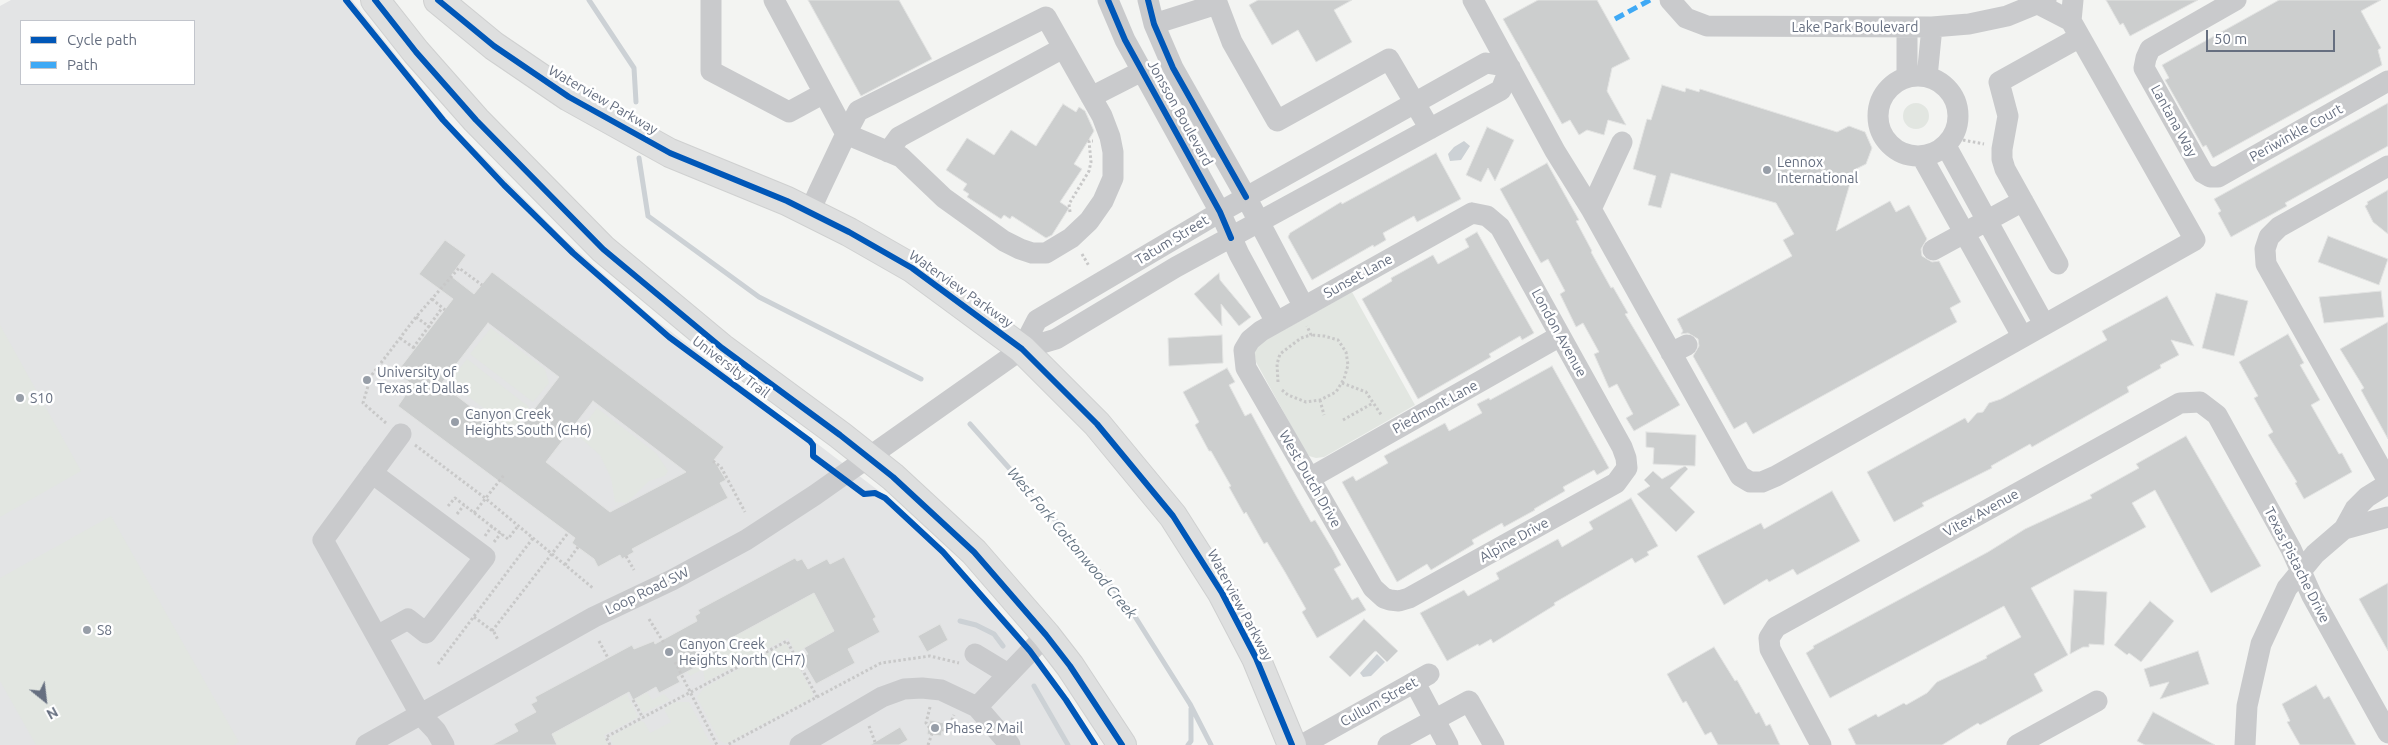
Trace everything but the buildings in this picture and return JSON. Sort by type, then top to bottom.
[{"type":"main road","points":[[375,0],[416,52],[476,120],[603,249],[722,348],[867,456],[930,510],[974,552],[1046,635],[1070,666],[1122,745]]},
{"type":"main road","name":"Waterview Parkway","points":[[438,0],[486,40],[538,77],[624,129],[701,167],[810,211],[912,268],[1022,349],[1097,424],[1173,516],[1222,593],[1256,658],[1292,745]]},
{"type":"street","points":[[711,0],[711,70],[789,112],[824,93]]},
{"type":"street","points":[[774,0],[846,134],[901,157],[944,198],[1004,241],[1032,253],[1046,253],[1077,232],[1103,201],[1113,178],[1114,163],[1110,137],[1046,17],[858,111],[846,134],[810,211]]},
{"type":"street","name":"Jonsson Boulevard","points":[[1108,0],[1142,71],[1220,212],[1231,238],[1276,322]]},
{"type":"street","name":"Jonsson Boulevard","points":[[1148,0],[1154,24],[1173,68],[1246,197],[1302,308]]},
{"type":"street","points":[[1473,0],[1555,151],[1679,349],[1740,476],[1750,482],[1762,482],[1776,476],[2195,240],[2074,19],[2042,2]]},
{"type":"street","name":"Lake Park Boulevard","points":[[1670,0],[1686,18],[1707,26],[1932,27],[1969,24],[2007,16],[2042,2]]},
{"type":"street","name":"Lantana Way","points":[[2203,173],[2144,68],[2150,49],[2236,0]]},
{"type":"street","points":[[1154,24],[1216,2],[1232,42],[1277,122],[1389,59],[1430,129]]},
{"type":"street","points":[[2058,264],[2005,169],[2002,149],[2008,116],[1999,82],[2074,19]]},
{"type":"street","points":[[1907,27],[1917,77]]},
{"type":"street","points":[[1917,77],[1932,27]]},
{"type":"street","points":[[888,152],[899,137],[1063,48]]},
{"type":"street","name":"Tatum Street","points":[[867,456],[1022,349],[1056,339],[1141,287],[1501,90],[1510,67],[1486,63],[1220,212],[1037,320],[1022,349]]},
{"type":"street","points":[[1090,97],[1142,71]]},
{"type":"street","points":[[1917,77],[1944,85],[1955,100],[1958,119],[1949,142],[1936,153],[1922,157],[1908,156],[1896,151],[1886,142],[1879,131],[1877,118],[1879,104],[1885,92],[1894,83],[1917,77]]},
{"type":"street","name":"Periwinkle Court","points":[[2203,173],[2210,177],[2218,177],[2388,81]]},
{"type":"street","points":[[1591,209],[1622,142]]},
{"type":"street","points":[[1949,142],[1986,222],[2044,324]]},
{"type":"street","points":[[1922,157],[2022,336]]},
{"type":"street","points":[[2245,745],[2247,706],[2261,644],[2287,588],[2315,554],[2344,528],[2355,509],[2367,497],[2388,483],[2266,264],[2265,249],[2269,237],[2279,227],[2388,166]]},
{"type":"street","points":[[1933,250],[2023,201]]},
{"type":"street","name":"Sunset Lane","points":[[1244,350],[1254,336],[1276,322],[1465,216],[1479,214]]},
{"type":"street","name":"London Avenue","points":[[1479,214],[1495,220],[1500,228],[1622,447],[1627,464]]},
{"type":"street","points":[[1254,283],[1282,266]]},
{"type":"street","name":"Piedmont Lane","points":[[1310,478],[1560,336]]},
{"type":"street","name":"West Dutch Drive","points":[[1244,350],[1246,368],[1373,588],[1384,598],[1390,600]]},
{"type":"street","name":"Texas Pistache Drive","points":[[2200,402],[2217,415],[2291,549],[2312,596],[2388,733]]},
{"type":"street","name":"Vitex Avenue","points":[[1821,745],[1775,663],[1770,650],[1769,638],[1776,627],[2180,403],[2200,402]]},
{"type":"street","points":[[401,434],[323,540],[420,714],[436,731],[444,745]]},
{"type":"street","name":"Loop Road SW","points":[[366,745],[594,616],[672,580],[746,540],[815,495],[867,456]]},
{"type":"street","name":"Alpine Drive","points":[[1390,600],[1399,601],[1410,598],[1616,483],[1624,474],[1627,464]]},
{"type":"street","points":[[372,473],[485,557],[426,633],[408,619],[377,636]]},
{"type":"street","points":[[2344,528],[2388,517]]},
{"type":"street","points":[[970,703],[1008,674],[1046,635]]},
{"type":"street","points":[[975,654],[1008,674]]},
{"type":"street","name":"Cullum Street","points":[[1302,745],[1422,678],[1434,720]]},
{"type":"street","points":[[800,745],[882,697],[904,689],[934,689],[970,703],[1010,745]]},
{"type":"street","points":[[1388,745],[1469,701],[1494,745]]},
{"type":"street","points":[[2017,745],[2097,701]]},
{"type":"street","points":[[420,714],[423,737],[428,745]]},
{"type":"street","points":[[1434,720],[1448,745]]},
{"type":"path","points":[[1072,219],[1069,204],[1089,171],[1091,162],[1089,141],[1110,137]]},
{"type":"path","points":[[1949,142],[2002,149]]},
{"type":"path","points":[[482,285],[459,268],[416,317],[371,376],[363,403],[485,498],[594,589]]},
{"type":"path","points":[[400,338],[414,348],[444,309],[432,299]]},
{"type":"path","points":[[1302,308],[1311,336]]},
{"type":"path","points":[[416,317],[430,327]]},
{"type":"path","points":[[1311,336],[1332,337],[1338,340],[1342,346],[1348,365],[1342,383],[1336,392],[1320,400],[1306,402],[1288,395],[1277,379],[1276,364],[1280,354],[1300,338],[1311,336]]},
{"type":"path","points":[[1342,383],[1366,392],[1391,432]]},
{"type":"path","points":[[1320,400],[1324,415]]},
{"type":"path","points":[[1343,420],[1373,403]]},
{"type":"path","points":[[713,461],[721,467],[745,512]]},
{"type":"path","points":[[474,513],[504,475]]},
{"type":"path","points":[[455,498],[508,539],[518,526]]},
{"type":"path","points":[[492,631],[568,533]]},
{"type":"path","points":[[438,664],[533,538]]},
{"type":"path","points":[[565,565],[578,547]]},
{"type":"path","points":[[626,556],[634,570]]},
{"type":"path","points":[[474,617],[492,631],[498,640]]},
{"type":"path","points":[[649,619],[664,643]]},
{"type":"path","points":[[610,745],[606,737],[786,641],[818,697],[727,745]]},
{"type":"path","points":[[599,642],[608,658]]},
{"type":"path","points":[[675,662],[717,745]]},
{"type":"path","points":[[934,689],[926,724],[928,726],[944,730],[948,728],[970,703]]},
{"type":"path","points":[[633,700],[642,718]]},
{"type":"path","points":[[928,745],[934,728]]},
{"type":"shaded area","name":"University of Texas at Dallas","points":[[11,0],[352,0],[450,123],[560,235],[648,314],[888,498],[944,550],[1014,627],[1070,701],[1098,745],[0,745],[0,6]]},
{"type":"shaded area","points":[[1916,103],[1925,107],[1929,116],[1925,125],[1916,129],[1907,125],[1903,116],[1907,107]]},
{"type":"shaded area","points":[[1464,141],[1470,146],[1461,160],[1450,161],[1448,154],[1454,147]]},
{"type":"shaded area","points":[[1352,292],[1415,405],[1324,457],[1316,458],[1309,456],[1305,451],[1256,362],[1254,351],[1260,343]]},
{"type":"shaded area","name":"S10","points":[[0,325],[81,471],[0,517]]},
{"type":"shaded area","points":[[491,328],[545,369],[549,383],[533,402],[470,354]]},
{"type":"shaded area","points":[[467,359],[529,407],[520,423],[509,427],[449,382]]},
{"type":"shaded area","points":[[597,408],[656,453],[668,471],[665,476],[649,481],[627,503],[615,502],[611,478],[600,455],[577,435]]},
{"type":"shaded area","name":"S8","points":[[111,516],[239,742],[234,745],[36,745],[0,681],[0,578]]},
{"type":"shaded area","points":[[814,593],[837,630],[796,653],[788,638],[705,682],[703,669],[690,676],[687,672],[719,655],[715,647]]},
{"type":"shaded area","points":[[786,643],[813,694],[812,698],[726,744],[719,740],[697,697],[704,688]]},
{"type":"shaded area","points":[[1377,654],[1385,662],[1371,676],[1363,677],[1360,673]]},
{"type":"shaded area","points":[[647,692],[652,700],[664,694],[670,700],[643,713],[635,699]]},
{"type":"shaded area","points":[[627,694],[638,717],[604,735],[608,745],[557,745],[552,734]]},
{"type":"shaded area","points":[[676,702],[689,702],[711,745],[613,745],[610,737],[640,721],[644,722],[650,733],[671,722],[665,711],[666,707]]},
{"type":"waterway","name":"West Fork Cottonwood Creek","points":[[589,0],[634,68],[636,102]]},
{"type":"waterway","name":"West Fork Cottonwood Creek","points":[[639,158],[648,216],[759,297],[921,379]]},
{"type":"waterway","name":"West Fork Cottonwood Creek","points":[[970,424],[1065,531],[1129,607],[1190,704],[1211,745]]},
{"type":"waterway","points":[[960,621],[976,625],[994,634],[1003,646]]},
{"type":"waterway","points":[[1034,686],[1068,745]]},
{"type":"waterway","points":[[1188,745],[1191,741],[1191,709]]},
{"type":"marked path","points":[[1615,19],[1650,0]]},
{"type":"cycle path","name":"University Trail","points":[[346,0],[443,120],[504,185],[573,253],[669,337],[810,441],[813,445],[813,456],[864,494],[875,493],[885,498],[943,552],[1030,651],[1066,700],[1095,745]]},
{"type":"cycle path","name":"University Trail","points":[[375,0],[416,52],[476,120],[603,249],[722,348],[840,435],[893,477],[974,552],[1046,635],[1070,666],[1122,745]]},
{"type":"cycle path","points":[[438,0],[494,46],[569,97],[670,153],[787,201],[849,232],[912,268],[1022,349],[1097,424],[1173,516],[1222,593],[1256,658],[1292,745]]},
{"type":"cycle path","points":[[1108,0],[1125,40],[1220,212],[1231,238]]},
{"type":"cycle path","points":[[1148,0],[1154,24],[1173,68],[1246,197]]},
{"type":"place","name":"Lennox International","points":[[1767,170]]},
{"type":"place","name":"University of Texas at Dallas","points":[[367,380]]},
{"type":"place","name":"S10","points":[[20,398]]},
{"type":"place","name":"Canyon Creek Heights South (CH6)","points":[[455,422]]},
{"type":"place","name":"S8","points":[[87,630]]},
{"type":"place","name":"Canyon Creek Heights North (CH7)","points":[[669,652]]},
{"type":"place","name":"Phase 2 Mail","points":[[935,728]]}]
